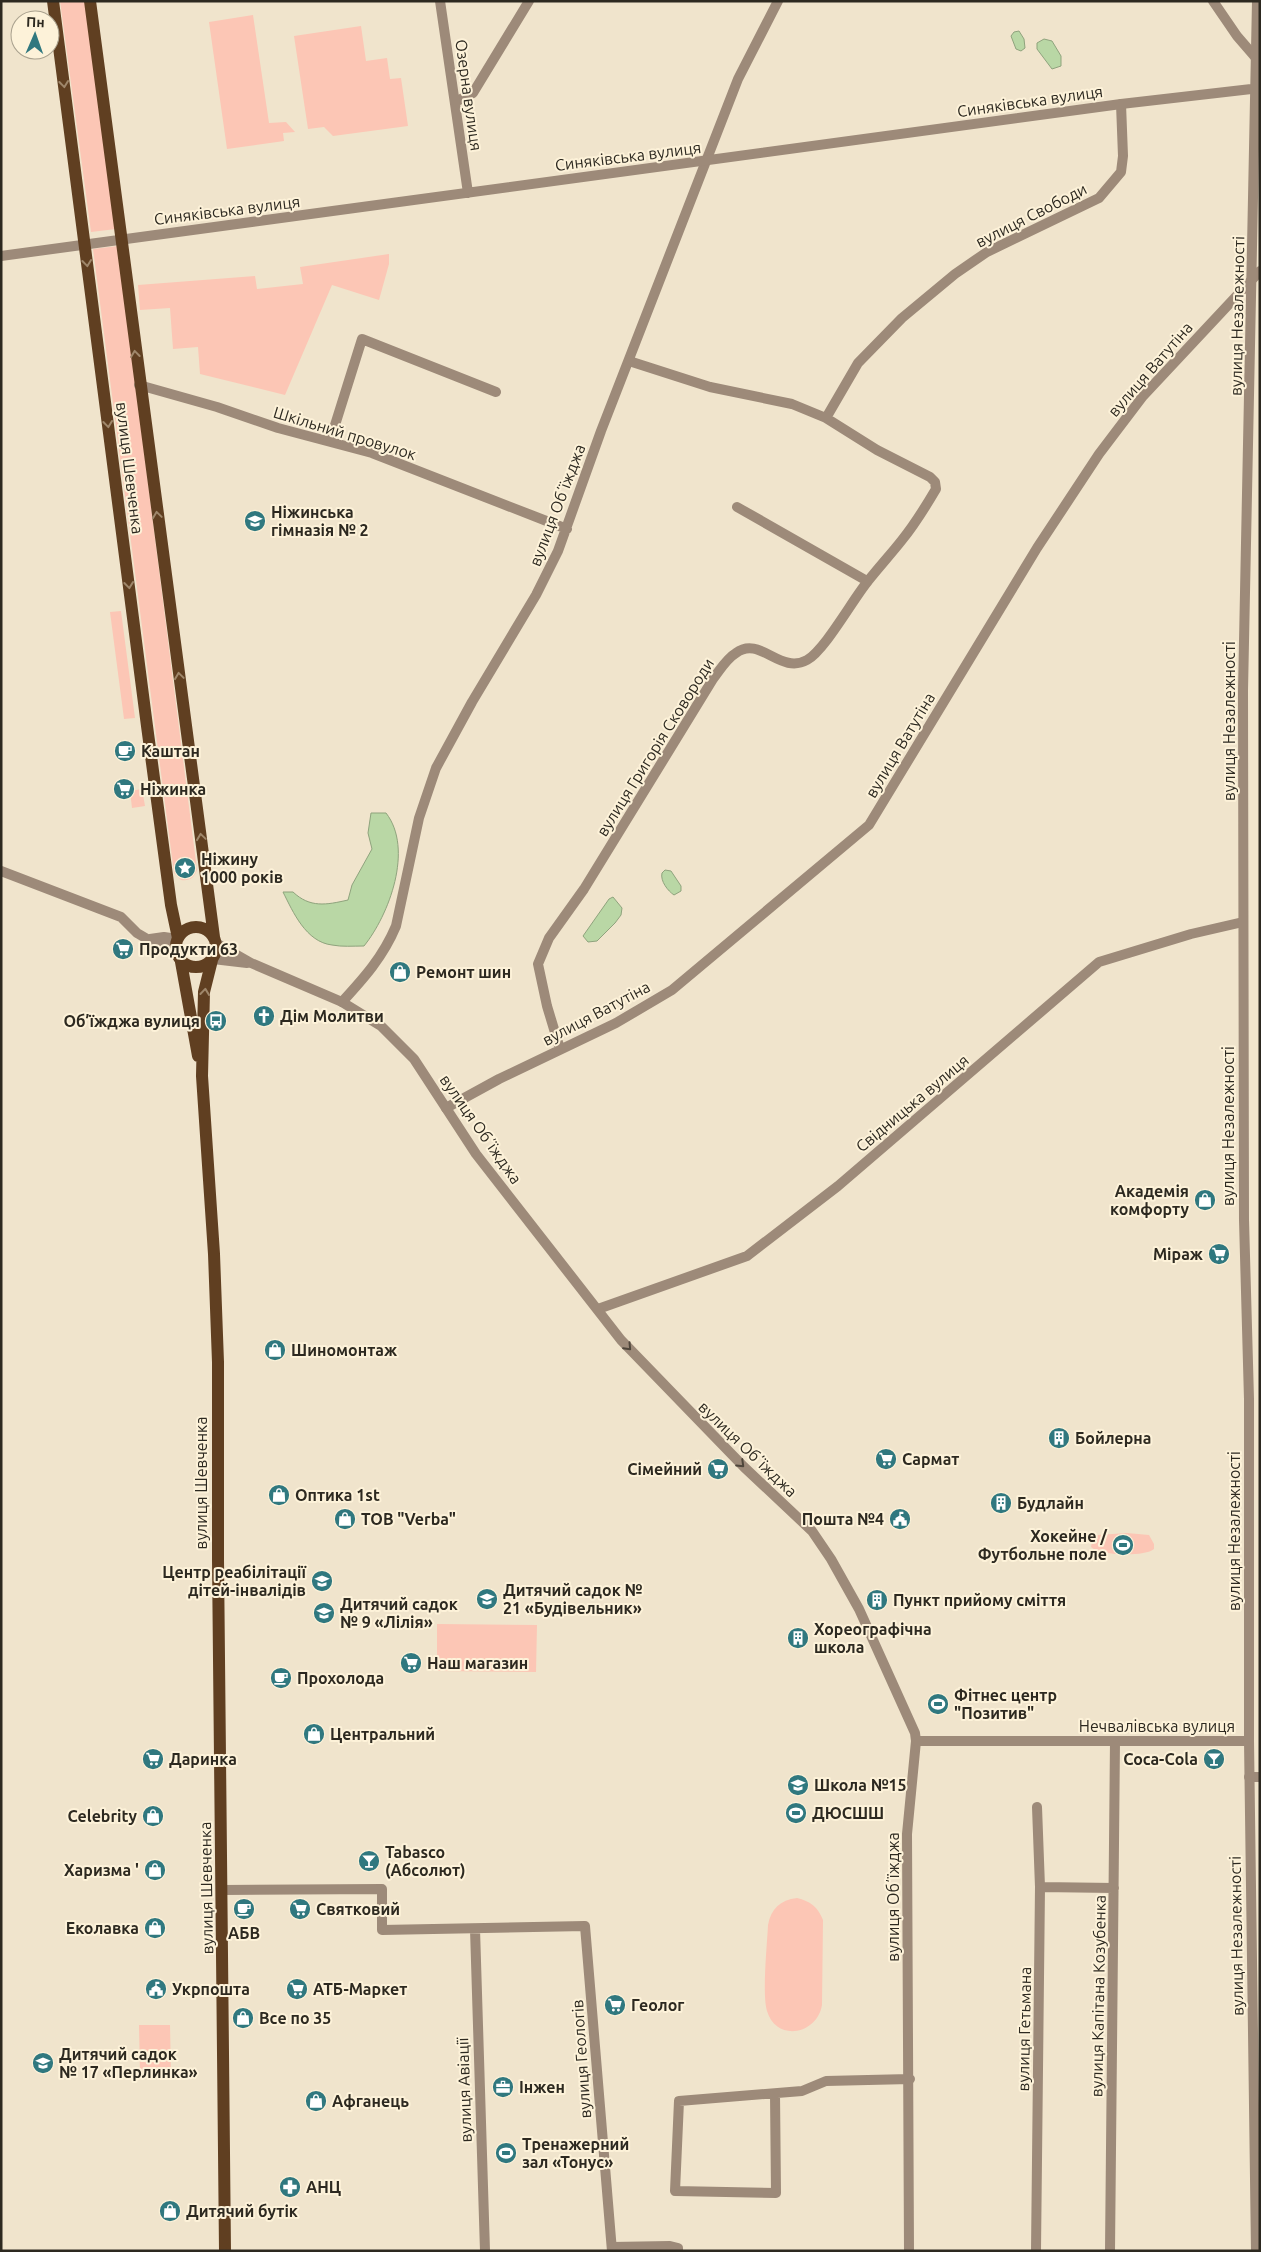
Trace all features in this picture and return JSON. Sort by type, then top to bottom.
[{"type":"main road","name":"вулиця Шевченка","points":[[53,1],[147,726],[177,942]]},
{"type":"main road","name":"вулиця Шевченка","points":[[90,1],[139,384],[215,940]]},
{"type":"main road","points":[[195,927],[206,930],[215,940],[212,960],[202,967],[197,968],[181,962],[177,942],[185,930],[195,927]]},
{"type":"main road","name":"вулиця Шевченка","points":[[212,960],[204,992],[202,1076],[214,1254],[218,1362],[224,2251]]},
{"type":"main road","name":"вулиця Шевченка","points":[[181,962],[202,1076]]},
{"type":"street","name":"Озерна вулиця","points":[[440,1],[468,193]]},
{"type":"street","points":[[455,102],[472,93],[529,1]]},
{"type":"street","name":"вулиця Обʼїжджа","points":[[342,1002],[373,969],[390,939],[398,917],[419,818],[436,768],[472,702],[536,595],[567,529],[601,430],[738,79],[778,1]]},
{"type":"street","points":[[1213,1],[1237,36],[1256,58]]},
{"type":"street","name":"вулиця Незалежності","points":[[1256,2251],[1254,1777],[1249,1741],[1249,1399],[1244,1220],[1243,691],[1256,274],[1257,1]]},
{"type":"street","name":"Синяківська вулиця","points":[[1,256],[85,243],[1121,104],[1257,88]]},
{"type":"street","name":"вулиця Свободи","points":[[826,418],[858,363],[902,318],[955,274],[987,252],[1099,198],[1121,172],[1123,156],[1121,104]]},
{"type":"street","name":"вулиця Ватутіна","points":[[446,1108],[560,1049],[616,1023],[672,990],[869,825],[1036,548],[1099,454],[1143,396],[1256,274]]},
{"type":"street","points":[[330,441],[362,339],[496,392]]},
{"type":"street","name":"вулиця Григорія Сковороди","points":[[560,1049],[547,1006],[538,964],[549,938],[590,880],[696,706],[727,660],[744,648],[759,650],[783,663],[793,664],[808,660],[823,644],[868,581],[903,539],[936,489],[935,482],[877,450],[826,418],[792,404],[710,387],[629,361]]},
{"type":"street","name":"Шкільний провулок","points":[[139,384],[278,428],[372,453],[567,529]]},
{"type":"street","points":[[737,507],[868,581]]},
{"type":"street","points":[[1,871],[121,917],[137,933],[149,940],[164,937],[177,942]]},
{"type":"street","name":"Свідницька вулиця","points":[[598,1309],[747,1256],[838,1186],[1099,962],[1191,934],[1243,922]]},
{"type":"street","name":"вулиця Обʼїжджа","points":[[215,940],[251,963],[342,1002],[381,1026],[401,1045],[414,1059],[476,1154],[621,1340],[662,1385],[812,1532],[831,1559],[873,1636],[915,1733],[916,1740],[907,1834],[910,2080],[909,2251]]},
{"type":"street","name":"вулиця Обʼїжджа","points":[[212,960],[251,963]]},
{"type":"street","name":"Нечвалівська вулиця","points":[[916,1740],[1249,1741]]},
{"type":"street","name":"вулиця Капітана Козубенка","points":[[1110,2251],[1115,1741]]},
{"type":"street","name":"вулиця Гетьмана","points":[[1036,2251],[1040,1887],[1037,1807]]},
{"type":"street","points":[[1040,1887],[1114,1888]]},
{"type":"street","points":[[222,1890],[382,1889],[382,1930],[475,1929]]},
{"type":"street","name":"вулиця Геологів","points":[[475,1929],[585,1926],[612,2249]]},
{"type":"street","name":"вулиця Авіації","points":[[475,1929],[485,2251]]},
{"type":"street","points":[[775,2094],[776,2194],[675,2191],[679,2101],[802,2091],[826,2081],[910,2080]]},
{"type":"street","points":[[612,2249],[670,2246],[678,2248],[678,2251]]},
{"type":"shaded area","points":[[60,1],[86,1],[116,229],[91,232]]},
{"type":"shaded area","points":[[253,15],[269,123],[286,122],[295,132],[283,133],[284,141],[227,149],[209,22]]},
{"type":"shaded area","points":[[361,26],[366,61],[387,58],[390,79],[401,78],[408,126],[333,136],[324,127],[308,129],[294,36]]},
{"type":"shaded area","points":[[1019,31],[1024,39],[1025,48],[1021,51],[1016,49],[1011,36],[1014,32]]},
{"type":"shaded area","points":[[1044,39],[1052,41],[1061,56],[1061,66],[1052,69],[1037,49],[1037,43]]},
{"type":"shaded area","points":[[118,246],[197,870],[193,877],[187,880],[181,880],[174,873],[93,249]]},
{"type":"shaded area","points":[[389,254],[389,264],[379,300],[332,285],[285,395],[200,374],[198,347],[173,349],[170,308],[140,310],[138,285],[255,276],[257,289],[303,284],[300,267]]},
{"type":"shaded area","points":[[121,611],[135,718],[124,719],[110,612]]},
{"type":"shaded area","points":[[142,789],[145,806],[132,808],[130,791]]},
{"type":"shaded area","points":[[371,813],[386,813],[394,828],[398,845],[398,863],[389,900],[382,917],[364,946],[340,946],[323,943],[302,925],[283,892],[293,892],[306,901],[319,904],[348,900],[352,885],[372,849],[368,833]]},
{"type":"shaded area","points":[[665,870],[671,871],[681,886],[681,891],[674,895],[663,882],[662,873]]},
{"type":"shaded area","points":[[613,897],[622,908],[621,915],[597,941],[588,942],[583,936],[609,899]]},
{"type":"shaded area","name":"Хокейне / Футбольне поле","points":[[1127,1533],[1149,1535],[1154,1544],[1154,1549],[1142,1553],[1113,1554],[1091,1547],[1093,1537],[1098,1535]]},
{"type":"shaded area","points":[[437,1624],[537,1625],[536,1672],[437,1671]]},
{"type":"shaded area","points":[[797,1898],[813,1905],[819,1911],[823,1920],[822,2005],[819,2015],[813,2023],[796,2031],[787,2031],[772,2021],[767,2011],[765,1982],[768,1925],[771,1914],[777,1906]]},
{"type":"shaded area","points":[[139,2025],[170,2025],[171,2074],[140,2074]]},
{"type":"place","name":"Ніжинська гімназія № 2","points":[[255,521]]},
{"type":"place","name":"Каштан","points":[[125,751]]},
{"type":"place","name":"Ніжинка","points":[[124,789]]},
{"type":"place","name":"Ніжину 1000 років","points":[[185,868]]},
{"type":"place","name":"Продукти 63","points":[[123,949]]},
{"type":"place","name":"Ремонт шин","points":[[400,972]]},
{"type":"place","name":"Дім Молитви","points":[[264,1016]]},
{"type":"place","name":"Об’їжджа вулиця","points":[[216,1021]]},
{"type":"place","name":"Академія комфорту","points":[[1205,1200]]},
{"type":"place","name":"Міраж","points":[[1219,1254]]},
{"type":"place","name":"Шиномонтаж","points":[[275,1350]]},
{"type":"place","name":"Бойлерна","points":[[1059,1438]]},
{"type":"place","name":"Сармат","points":[[886,1459]]},
{"type":"place","name":"Сімейний","points":[[718,1469]]},
{"type":"place","name":"Оптика 1st","points":[[279,1495]]},
{"type":"place","name":"Будлайн","points":[[1001,1503]]},
{"type":"place","name":"ТОВ \"Verba\"","points":[[345,1519]]},
{"type":"place","name":"Пошта №4","points":[[900,1519]]},
{"type":"place","name":"Хокейне / Футбольне поле","points":[[1123,1545]]},
{"type":"place","name":"Центр реабілітації дітей-інвалідів","points":[[322,1581]]},
{"type":"place","name":"Дитячий садок № 21 «Будівельник»","points":[[487,1599]]},
{"type":"place","name":"Пункт прийому сміття","points":[[877,1600]]},
{"type":"place","name":"Дитячий садок № 9 «Лілія»","points":[[324,1613]]},
{"type":"place","name":"Хореографічна школа","points":[[798,1638]]},
{"type":"place","name":"Наш магазин","points":[[411,1663]]},
{"type":"place","name":"Прохолода","points":[[281,1678]]},
{"type":"place","name":"Фітнес центр \"Позитив\"","points":[[938,1704]]},
{"type":"place","name":"Центральний","points":[[314,1734]]},
{"type":"place","name":"Даринка","points":[[153,1759]]},
{"type":"place","name":"Coca-Cola","points":[[1214,1759]]},
{"type":"place","name":"Школа №15","points":[[798,1785]]},
{"type":"place","name":"ДЮСШШ","points":[[796,1813]]},
{"type":"place","name":"Celebrity","points":[[153,1816]]},
{"type":"place","name":"Tabasco (Абсолют)","points":[[369,1861]]},
{"type":"place","name":"Харизма '","points":[[155,1870]]},
{"type":"place","name":"АБВ","points":[[244,1909]]},
{"type":"place","name":"Святковий","points":[[300,1909]]},
{"type":"place","name":"Еколавка","points":[[155,1928]]},
{"type":"place","name":"Укрпошта","points":[[156,1989]]},
{"type":"place","name":"АТБ-Маркет","points":[[297,1989]]},
{"type":"place","name":"Геолог","points":[[615,2005]]},
{"type":"place","name":"Все по 35","points":[[243,2018]]},
{"type":"place","name":"Дитячий садок № 17 «Перлинка»","points":[[43,2063]]},
{"type":"place","name":"Інжен","points":[[503,2087]]},
{"type":"place","name":"Афганець","points":[[316,2101]]},
{"type":"place","name":"Тренажерний зал «Тонус»","points":[[506,2153]]},
{"type":"place","name":"АНЦ","points":[[290,2187]]},
{"type":"place","name":"Дитячий бутік","points":[[170,2211]]}]
